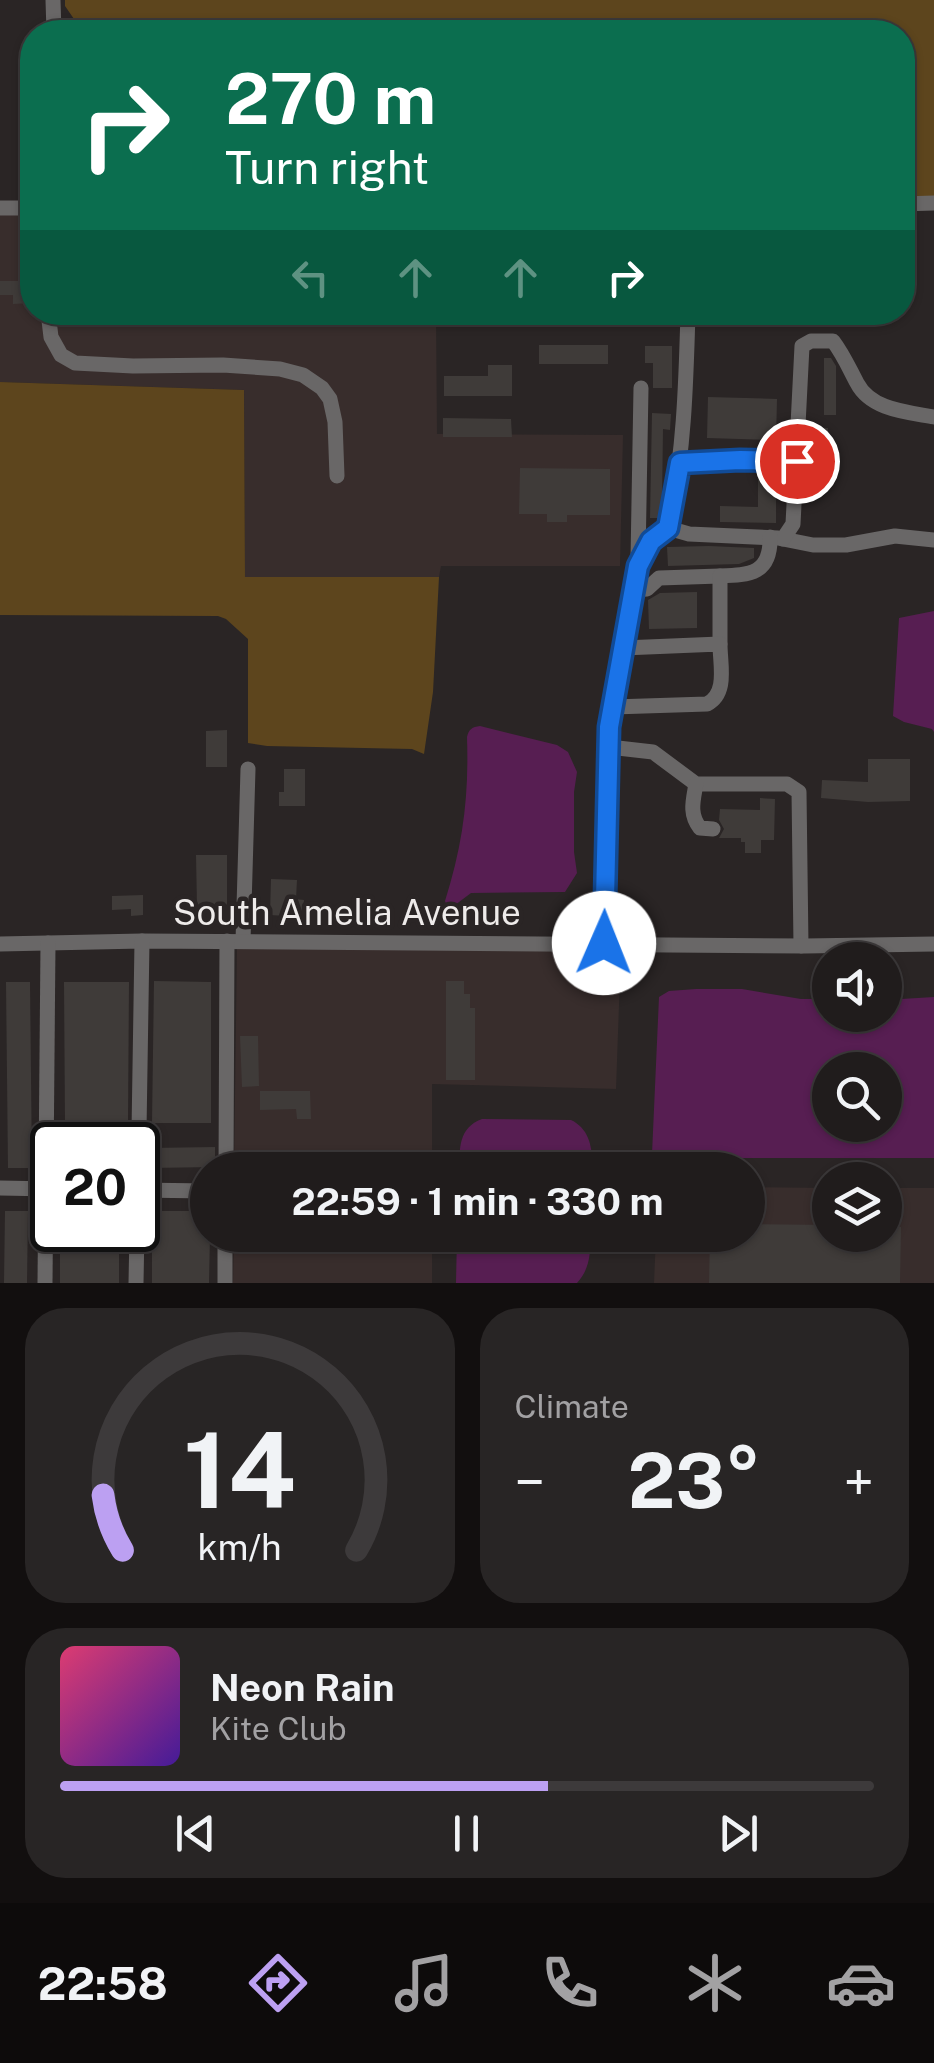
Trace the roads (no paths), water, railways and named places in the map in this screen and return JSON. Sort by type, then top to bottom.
[{"type":"street","points":[[50,325],[60,355],[76,363],[223,366],[303,374],[330,399],[336,422],[337,476]]},
{"type":"street","points":[[638,566],[651,541],[668,528],[685,416],[688,325]]},
{"type":"street","points":[[634,590],[646,589],[660,578],[747,575],[761,568],[776,538],[792,524],[802,346],[811,341],[833,341],[859,388],[871,399],[883,406],[934,417]]},
{"type":"street","points":[[604,943],[609,747],[638,566],[641,388]]},
{"type":"street","points":[[680,463],[797,461]]},
{"type":"street","points":[[668,528],[689,534],[776,538],[814,545],[846,546],[895,536],[934,540]]},
{"type":"street","points":[[613,708],[706,704],[716,700],[721,687],[720,576]]},
{"type":"street","points":[[623,648],[720,644]]},
{"type":"street","points":[[609,747],[653,752],[696,784],[788,784],[798,792],[801,946]]},
{"type":"street","points":[[227,1152],[235,941],[248,768]]},
{"type":"street","points":[[696,784],[694,820],[700,828],[713,829]]},
{"type":"street","points":[[139,1122],[142,941]]},
{"type":"street","points":[[48,943],[49,1122]]},
{"type":"street","name":"South Amelia Avenue","points":[[0,944],[934,944]]},
{"type":"street","points":[[0,1188],[30,1188]]},
{"type":"street","points":[[160,1192],[190,1191]]},
{"type":"street","points":[[45,1283],[46,1252]]},
{"type":"street","points":[[136,1283],[137,1252]]},
{"type":"street","points":[[225,1252],[225,1283]]}]
